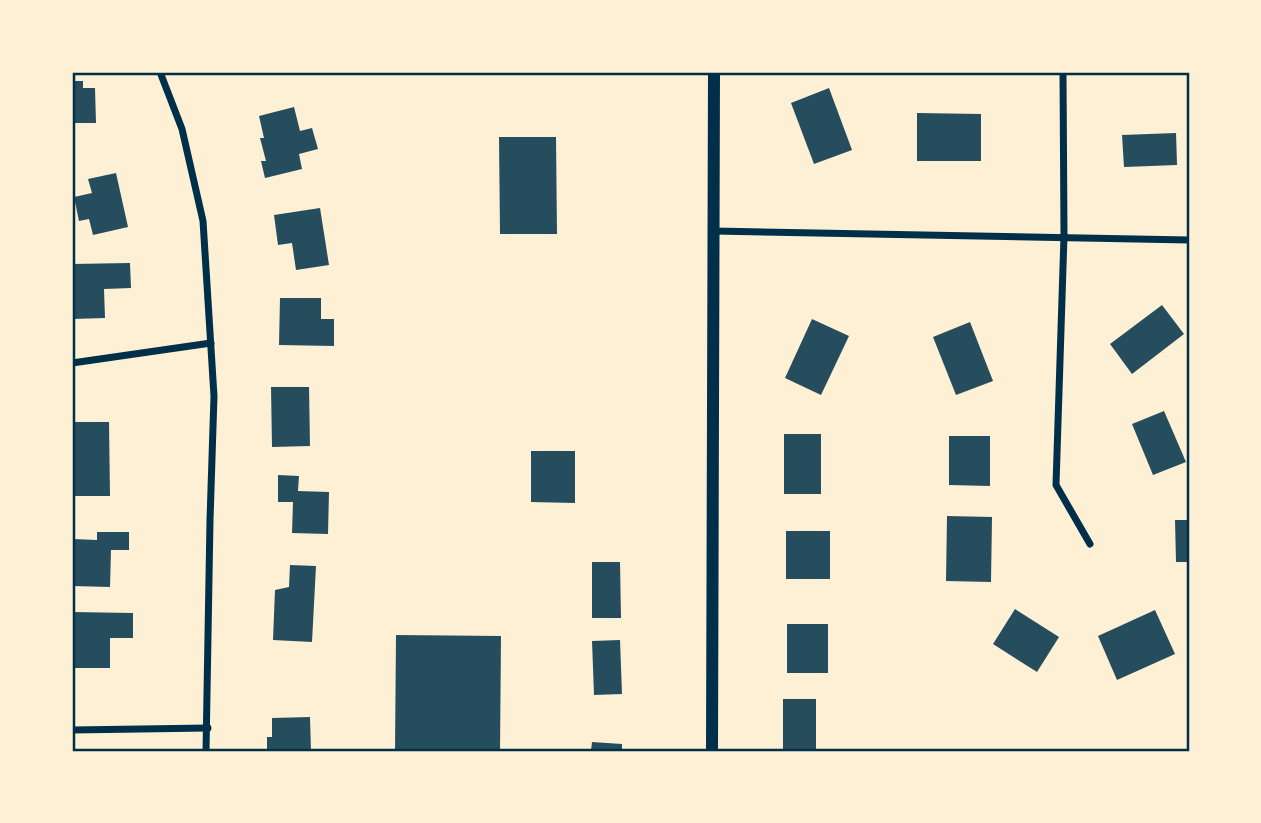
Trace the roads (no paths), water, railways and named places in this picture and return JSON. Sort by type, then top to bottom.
[{"type":"street","points":[[160,72],[182,129],[203,221],[214,396],[209,520],[206,751]]},
{"type":"street","points":[[712,751],[715,72]]},
{"type":"street","points":[[1063,72],[1064,236],[1056,485],[1090,544]]},
{"type":"street","points":[[714,231],[1189,240]]},
{"type":"street","points":[[72,363],[211,343]]},
{"type":"street","points":[[72,730],[208,728]]}]
